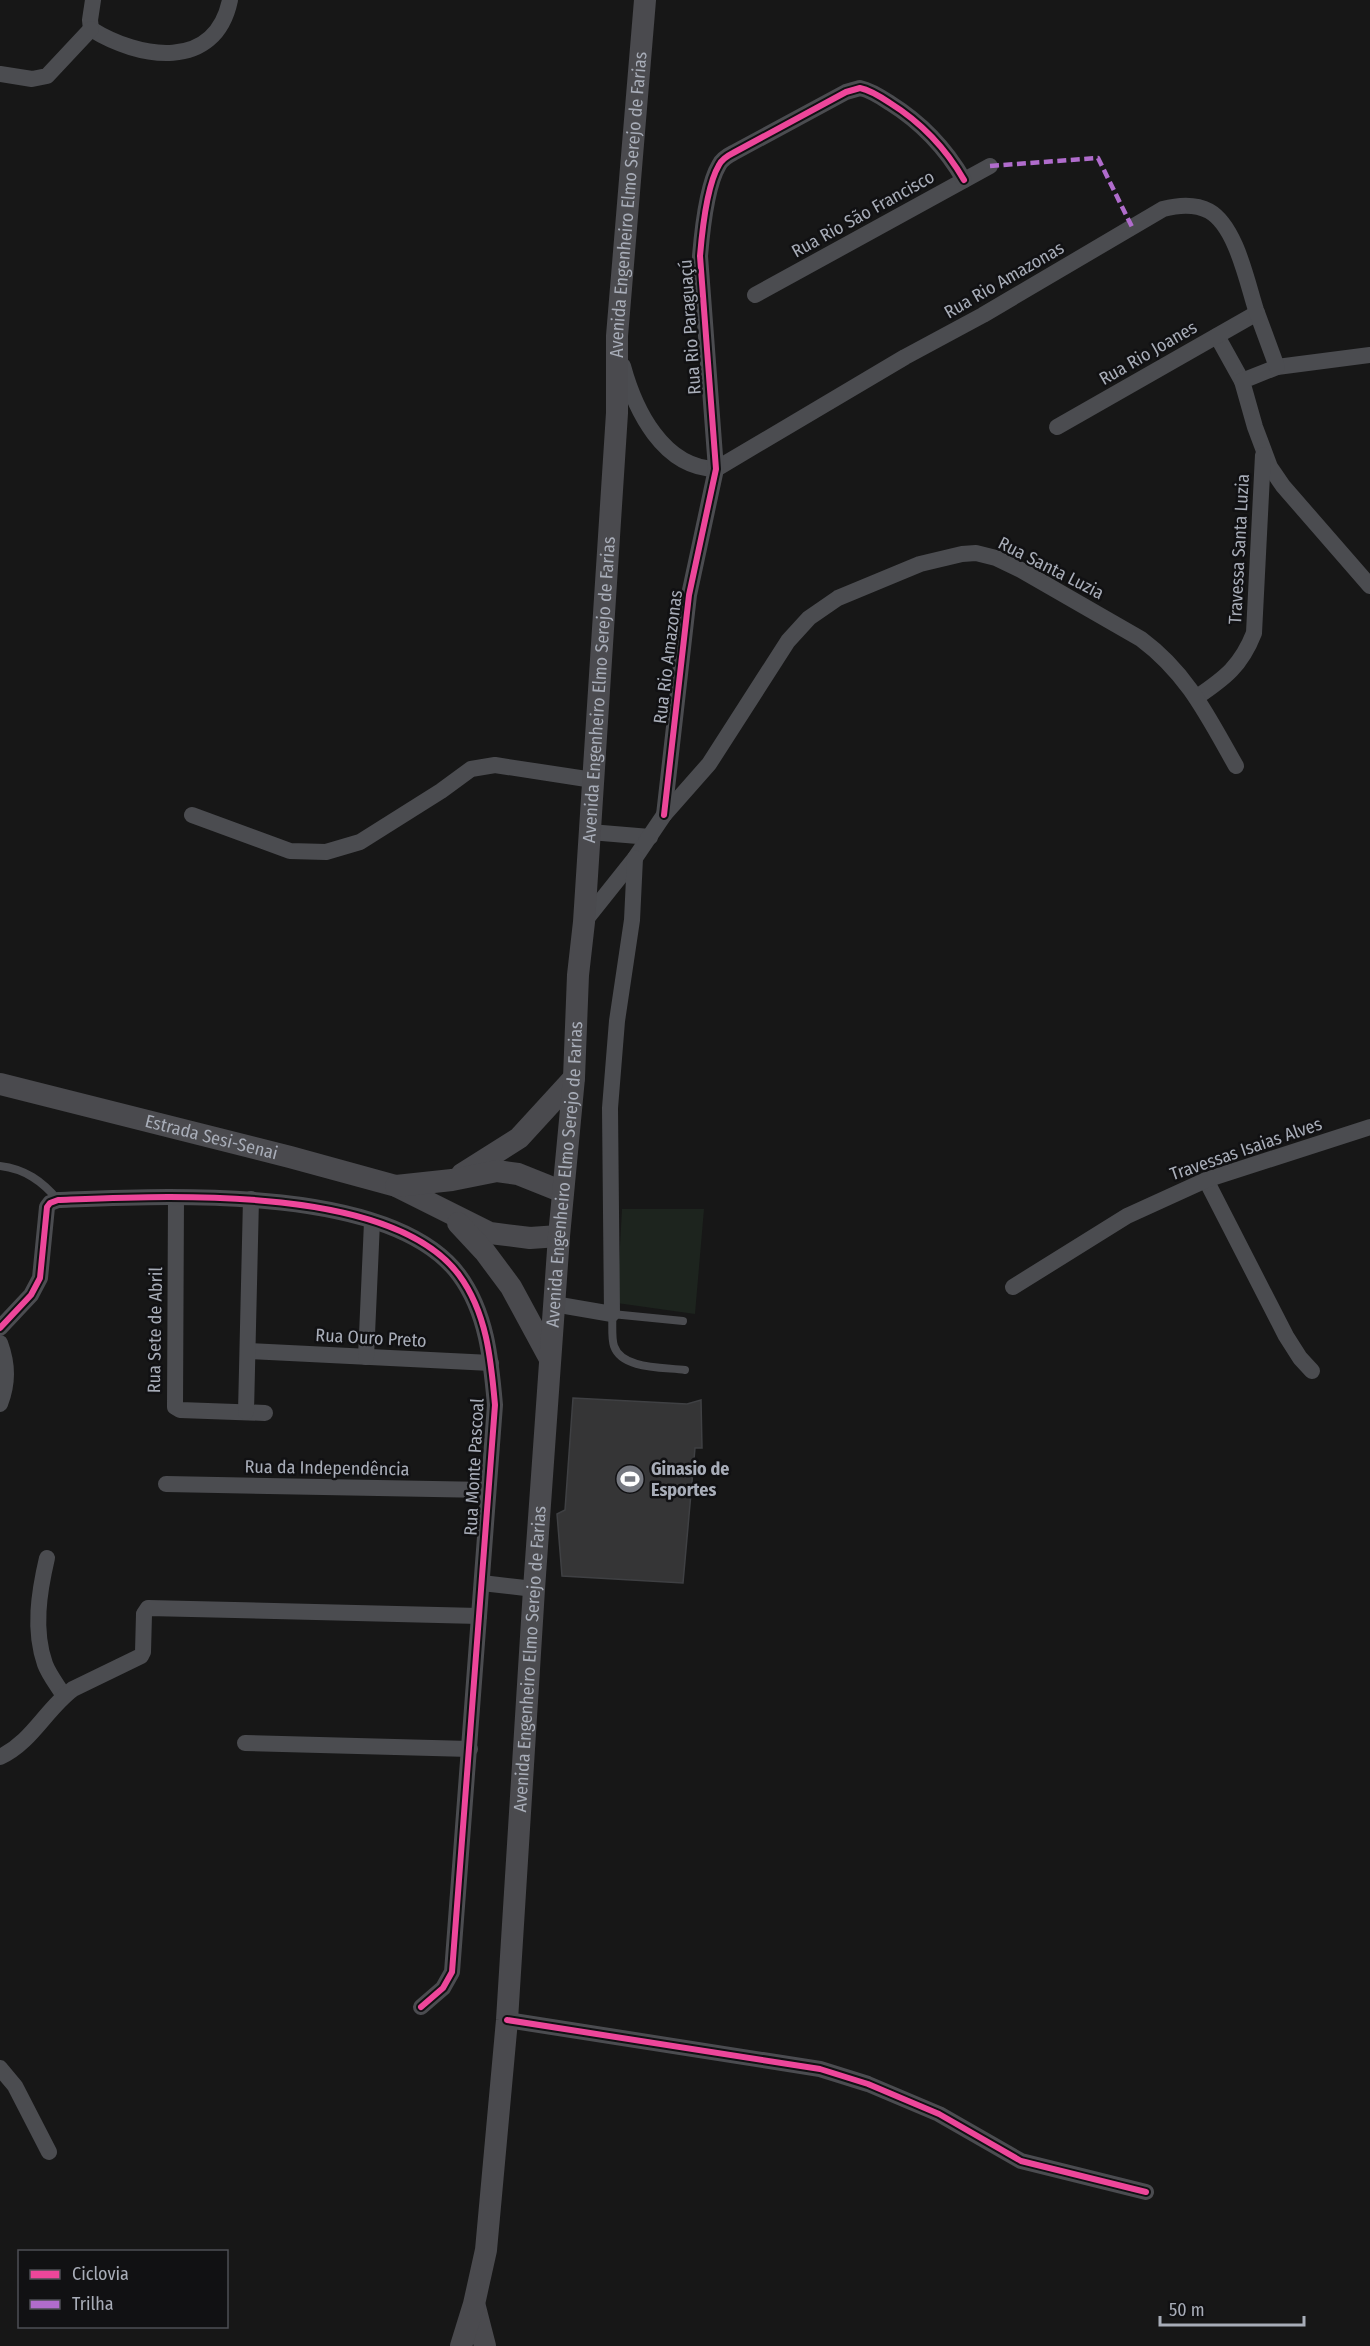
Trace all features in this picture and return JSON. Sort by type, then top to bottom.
[{"type":"main road","name":"Avenida Engenheiro Elmo Serejo de Farias","points":[[461,2346],[474,2304],[486,2250],[507,2020],[550,1360],[574,1078],[578,975],[584,922],[617,413],[617,346],[645,0]]},
{"type":"main road","name":"Estrada Sesi-Senai","points":[[0,1076],[25,1090]]},
{"type":"main road","points":[[452,1180],[519,1138],[574,1078]]},
{"type":"main road","name":"Estrada Sesi-Senai","points":[[0,1084],[396,1186],[490,1233],[530,1238],[559,1236]]},
{"type":"main road","name":"Estrada Sesi-Senai","points":[[396,1186],[452,1180],[497,1171],[518,1174],[563,1192]]},
{"type":"main road","points":[[447,1212],[485,1252],[511,1287],[550,1360]]},
{"type":"main road","points":[[474,2304],[484,2346]]},
{"type":"street","points":[[0,74],[32,79],[47,76],[91,29],[93,0]]},
{"type":"street","points":[[91,29],[106,39],[131,49],[162,55],[180,53],[195,47],[215,34],[224,20],[230,0]]},
{"type":"street","name":"Rua Rio Paraguaçú","points":[[716,469],[700,256],[713,178],[720,163],[743,147],[846,92],[860,88],[887,101],[928,132],[943,147],[964,180]]},
{"type":"street","name":"Rua Rio São Francisco","points":[[756,295],[990,166]]},
{"type":"street","name":"Rua Rio Amazonas","points":[[664,815],[689,595],[716,469],[905,357],[983,315],[1163,209],[1171,207],[1188,206],[1208,210],[1225,227],[1241,262],[1277,367]]},
{"type":"street","name":"Rua Rio Joanes","points":[[1057,427],[1257,313]]},
{"type":"street","points":[[1217,336],[1242,381],[1270,467],[1283,486],[1370,586]]},
{"type":"street","points":[[617,346],[634,401],[656,435],[673,452],[693,465],[716,469]]},
{"type":"street","points":[[1242,381],[1277,367],[1370,355]]},
{"type":"street","name":"Travessa Santa Luzia","points":[[1197,697],[1223,680],[1236,668],[1245,655],[1254,633],[1263,451]]},
{"type":"street","name":"Rua Santa Luzia","points":[[650,837],[664,815],[709,764],[788,641],[809,618],[838,598],[878,580],[920,564],[962,554],[976,553],[996,558],[1124,628],[1156,650],[1197,697],[1236,766]]},
{"type":"street","points":[[192,814],[290,851],[326,852],[360,842],[441,791],[471,769],[495,765],[593,780]]},
{"type":"street","points":[[590,832],[650,837]]},
{"type":"street","points":[[584,922],[650,837]]},
{"type":"street","points":[[554,1304],[612,1314],[609,1108],[617,1021],[632,920],[635,858]]},
{"type":"street","name":"Travessas Isaias Alves","points":[[1013,1287],[1127,1216],[1206,1180],[1370,1127]]},
{"type":"street","points":[[1206,1180],[1286,1336],[1300,1358],[1312,1371]]},
{"type":"street","name":"Rua Sete de Abril","points":[[176,1198],[175,1407],[180,1410],[265,1413]]},
{"type":"street","points":[[246,1412],[251,1199]]},
{"type":"street","name":"Rua Monte Pascoal","points":[[58,1200],[251,1199],[323,1208],[372,1222],[427,1245],[459,1276],[481,1320],[491,1363],[495,1405],[452,1972],[443,1988],[421,2007]]},
{"type":"street","points":[[0,1328],[37,1286],[42,1272],[47,1207],[58,1200]]},
{"type":"street","points":[[366,1357],[372,1222]]},
{"type":"street","points":[[0,1343],[7,1368],[6,1385],[0,1404]]},
{"type":"street","name":"Rua Ouro Preto","points":[[248,1351],[491,1363]]},
{"type":"street","name":"Rua da Independência","points":[[166,1484],[488,1490]]},
{"type":"street","points":[[46,1558],[39,1592],[39,1642],[45,1666],[64,1696]]},
{"type":"street","points":[[482,1583],[534,1590]]},
{"type":"street","points":[[0,1757],[21,1744],[64,1696],[141,1656],[144,1614],[148,1608],[479,1616]]},
{"type":"street","points":[[245,1743],[470,1749]]},
{"type":"street","points":[[507,2020],[820,2069],[868,2084],[939,2114],[1021,2161],[1146,2192]]},
{"type":"street","points":[[0,2068],[15,2086],[49,2152]]},
{"type":"lane","points":[[0,1166],[14,1168],[43,1182],[58,1200]]},
{"type":"lane","points":[[683,1321],[612,1314],[614,1346],[620,1356],[629,1363],[685,1370]]},
{"type":"shaded area","points":[[622,1209],[704,1209],[695,1314],[617,1303]]},
{"type":"building","name":"Ginasio de Esportes","points":[[573,1398],[687,1404],[701,1400],[702,1448],[695,1448],[683,1583],[562,1576],[557,1514],[565,1510]]},
{"type":"marked path","points":[[990,166],[1098,158],[1133,229]]},
{"type":"cycle path","points":[[664,815],[689,595],[716,469],[700,256],[706,209],[715,174],[722,161],[729,155],[846,92],[860,88],[883,98],[922,127],[941,146],[964,180]]},
{"type":"cycle path","points":[[0,1328],[31,1295],[40,1278],[47,1207],[58,1200],[213,1198],[272,1202],[330,1210],[382,1224],[427,1245],[459,1275],[482,1321],[492,1371],[495,1405],[452,1972],[443,1988],[421,2007]]},
{"type":"cycle path","points":[[507,2020],[820,2069],[868,2084],[939,2114],[1021,2161],[1146,2192]]},
{"type":"place","name":"Ginasio de Esportes","points":[[630,1479]]}]
